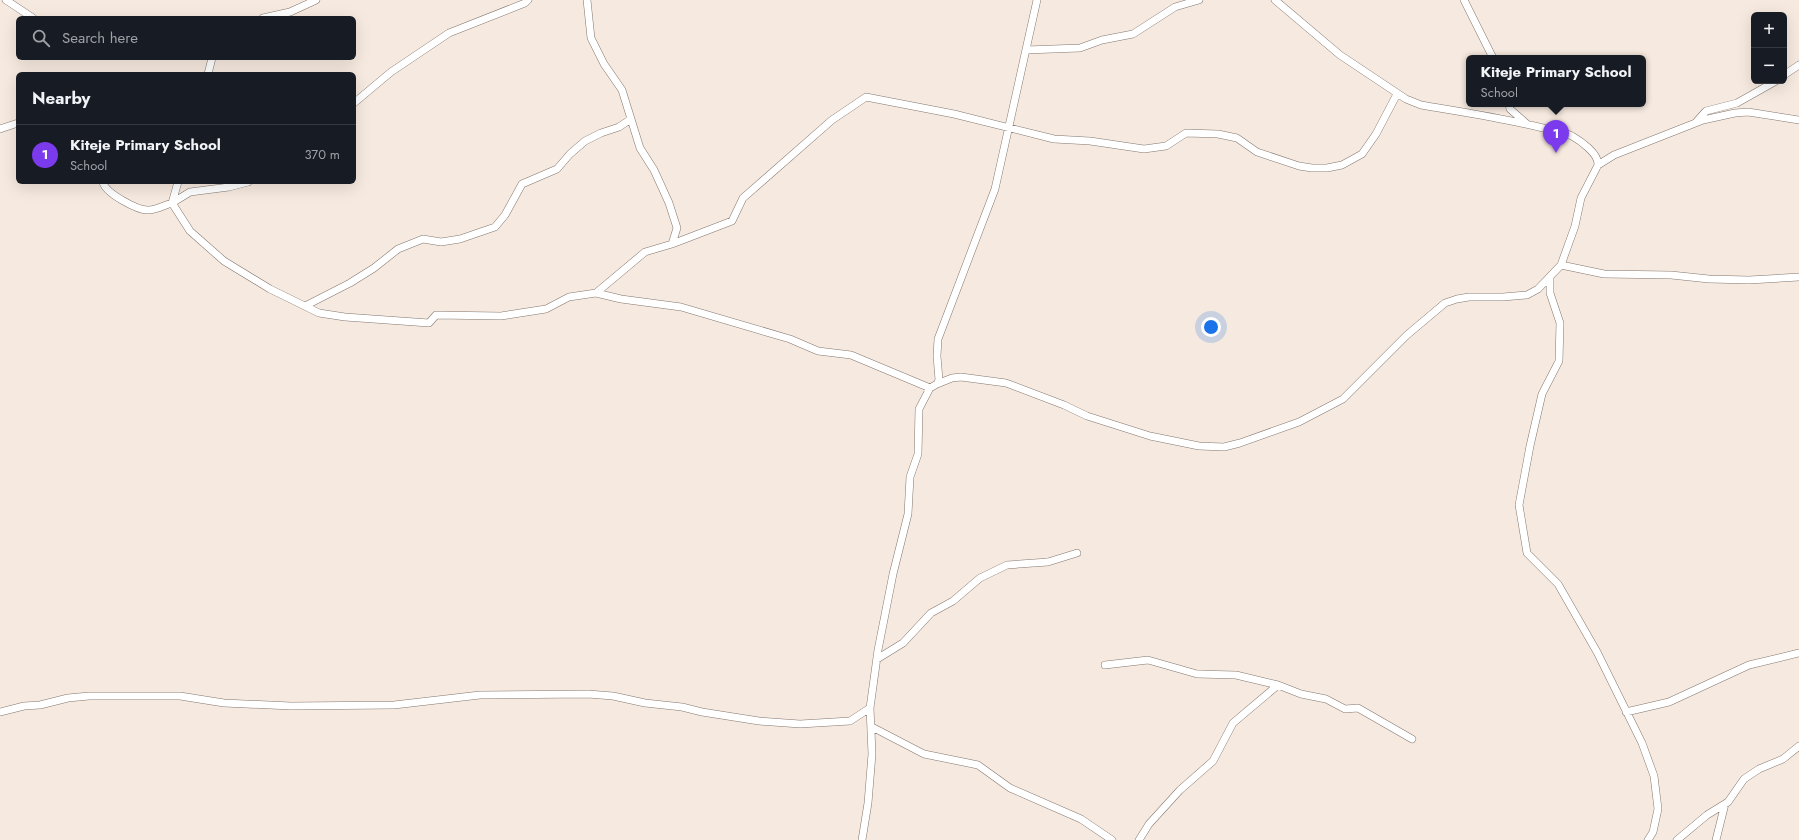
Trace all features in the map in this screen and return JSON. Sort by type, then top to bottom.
[{"type":"street","points":[[6,0],[30,16]]},
{"type":"street","points":[[272,16],[290,12],[316,0]]},
{"type":"street","points":[[356,101],[391,72],[449,33],[525,3],[528,0]]},
{"type":"street","points":[[587,0],[591,38],[604,64],[622,90],[640,148],[654,170],[669,203],[677,228],[672,244]]},
{"type":"street","points":[[937,384],[939,380],[937,356],[938,339],[995,189],[1037,0]]},
{"type":"street","points":[[1026,50],[1080,48],[1102,40],[1133,34],[1175,7],[1199,0]]},
{"type":"street","points":[[1275,0],[1340,55],[1406,99],[1422,105],[1527,124],[1572,136],[1582,142],[1596,157],[1598,165]]},
{"type":"street","points":[[1464,0],[1492,55]]},
{"type":"street","points":[[208,72],[212,60]]},
{"type":"street","points":[[1787,73],[1799,65]]},
{"type":"street","points":[[1695,123],[1706,111],[1737,103],[1771,84]]},
{"type":"street","points":[[596,293],[645,252],[672,244],[732,221],[744,198],[832,120],[866,97],[954,114],[1008,129],[1054,139],[1144,149],[1166,146],[1186,134],[1218,134],[1237,138],[1257,152],[1299,166],[1327,168],[1342,165],[1362,154],[1376,134],[1397,94]]},
{"type":"street","points":[[1510,107],[1510,110],[1527,124]]},
{"type":"street","points":[[862,840],[868,803],[872,754],[870,708],[877,659],[908,514],[910,477],[918,458],[919,409],[930,388],[952,378],[960,377],[1006,383],[1064,405],[1087,416],[1150,436],[1199,446],[1224,447],[1240,443],[1299,422],[1338,403],[1358,385],[1407,335],[1445,303],[1469,297],[1527,295],[1538,290],[1561,265],[1575,226],[1581,198],[1598,165],[1614,155],[1695,123],[1735,113],[1755,113],[1799,120]]},
{"type":"street","points":[[305,306],[350,283],[374,268],[398,249],[423,239],[441,242],[460,238],[495,227],[505,215],[522,184],[557,169],[570,154],[585,141],[601,133],[619,127],[631,119]]},
{"type":"street","points":[[0,129],[16,124]]},
{"type":"street","points":[[104,184],[118,199],[148,210],[172,203],[190,192],[240,184]]},
{"type":"street","points":[[177,184],[172,203],[190,231],[224,261],[270,289],[319,313],[429,324],[436,315],[501,316],[546,309],[569,297],[596,293],[621,299],[681,307],[783,337],[818,351],[851,355],[930,388]]},
{"type":"street","points":[[1561,265],[1604,274],[1671,275],[1709,279],[1749,280],[1799,277]]},
{"type":"street","points":[[1550,278],[1550,293],[1560,323],[1559,361],[1542,394],[1519,505],[1527,553],[1558,584],[1597,652],[1642,743],[1654,776],[1658,809],[1653,832],[1648,840]]},
{"type":"street","points":[[877,659],[903,643],[931,612],[953,600],[980,578],[1007,566],[1048,562],[1077,553]]},
{"type":"street","points":[[1626,712],[1670,702],[1749,665],[1799,653]]},
{"type":"street","points":[[1105,665],[1148,660],[1196,674],[1236,675],[1278,685],[1301,694],[1326,699],[1345,708],[1358,708],[1412,740]]},
{"type":"street","points":[[1139,840],[1149,824],[1180,790],[1214,761],[1232,723],[1278,685]]},
{"type":"street","points":[[0,712],[24,706],[40,705],[68,698],[89,696],[180,696],[224,703],[291,706],[394,705],[480,695],[588,694],[613,696],[645,703],[682,707],[702,712],[759,721],[800,724],[850,721],[870,708]]},
{"type":"street","points":[[872,727],[924,754],[978,765],[1010,788],[1081,819],[1112,840]]},
{"type":"street","points":[[1677,840],[1707,815],[1725,804],[1744,780],[1759,769],[1783,759],[1799,746]]},
{"type":"street","points":[[1716,840],[1725,804]]},
{"type":"place","name":"Kiteje Primary School","points":[[1556,153]]}]
